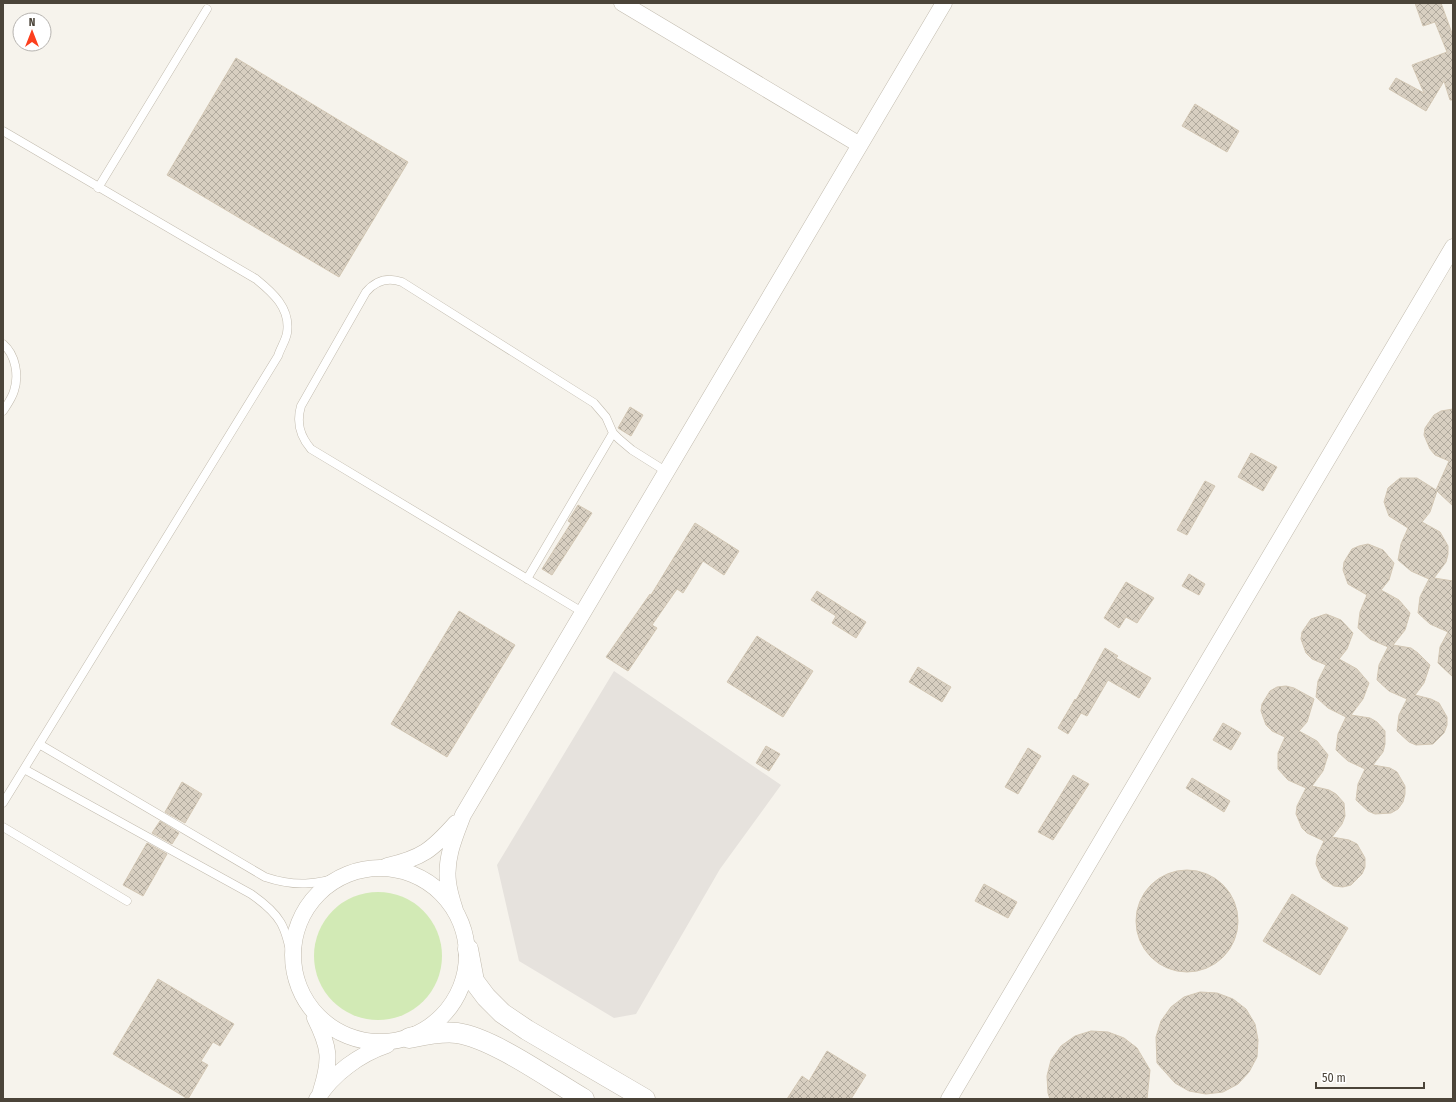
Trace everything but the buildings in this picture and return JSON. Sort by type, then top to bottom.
[{"type":"street","points":[[622,3],[860,145]]},
{"type":"street","points":[[645,1099],[527,1030],[502,1013],[486,998],[474,981],[464,929],[455,910],[448,882],[448,862],[452,842],[463,815],[944,3]]},
{"type":"street","points":[[949,1099],[1453,247]]},
{"type":"street","points":[[318,1098],[328,1069],[328,1049],[323,1034],[300,993],[292,961],[294,934],[305,909],[323,889],[346,875],[362,870],[411,861],[426,853],[463,815]]},
{"type":"street","points":[[379,868],[401,870],[422,879],[440,892],[455,910]]},
{"type":"street","points":[[318,1098],[337,1076],[355,1060],[372,1050],[404,1039],[434,1024],[453,1004],[465,978],[468,949]]},
{"type":"street","points":[[309,1007],[327,1025],[349,1037],[375,1043],[437,1033],[457,1033],[482,1040],[584,1099]]},
{"type":"lane","points":[[98,188],[207,9]]},
{"type":"lane","points":[[3,131],[98,188],[256,278],[277,296],[286,315],[287,333],[278,356],[3,803]]},
{"type":"lane","points":[[584,613],[311,449],[303,439],[299,428],[301,406],[366,292],[370,287],[382,280],[395,280],[402,282],[586,398],[603,413],[613,433],[632,450],[667,472]]},
{"type":"lane","points":[[3,344],[14,360],[17,376],[14,392],[3,411]]},
{"type":"lane","points":[[527,579],[613,433]]},
{"type":"lane","points":[[39,744],[265,877],[282,883],[300,884],[323,882],[346,875]]},
{"type":"lane","points":[[24,769],[251,894],[266,904],[276,914],[288,934],[292,961]]},
{"type":"lane","points":[[3,827],[127,901]]},
{"type":"shaded area","points":[[614,671],[781,785],[720,869],[636,1014],[614,1018],[519,961],[497,865]]},
{"type":"green space","points":[[372,892],[384,892],[397,895],[414,903],[427,915],[439,937],[442,956],[441,968],[437,980],[431,992],[419,1005],[397,1017],[384,1020],[372,1020],[359,1017],[342,1009],[329,997],[317,975],[314,962],[314,950],[317,937],[325,920],[337,907],[359,895]]}]
